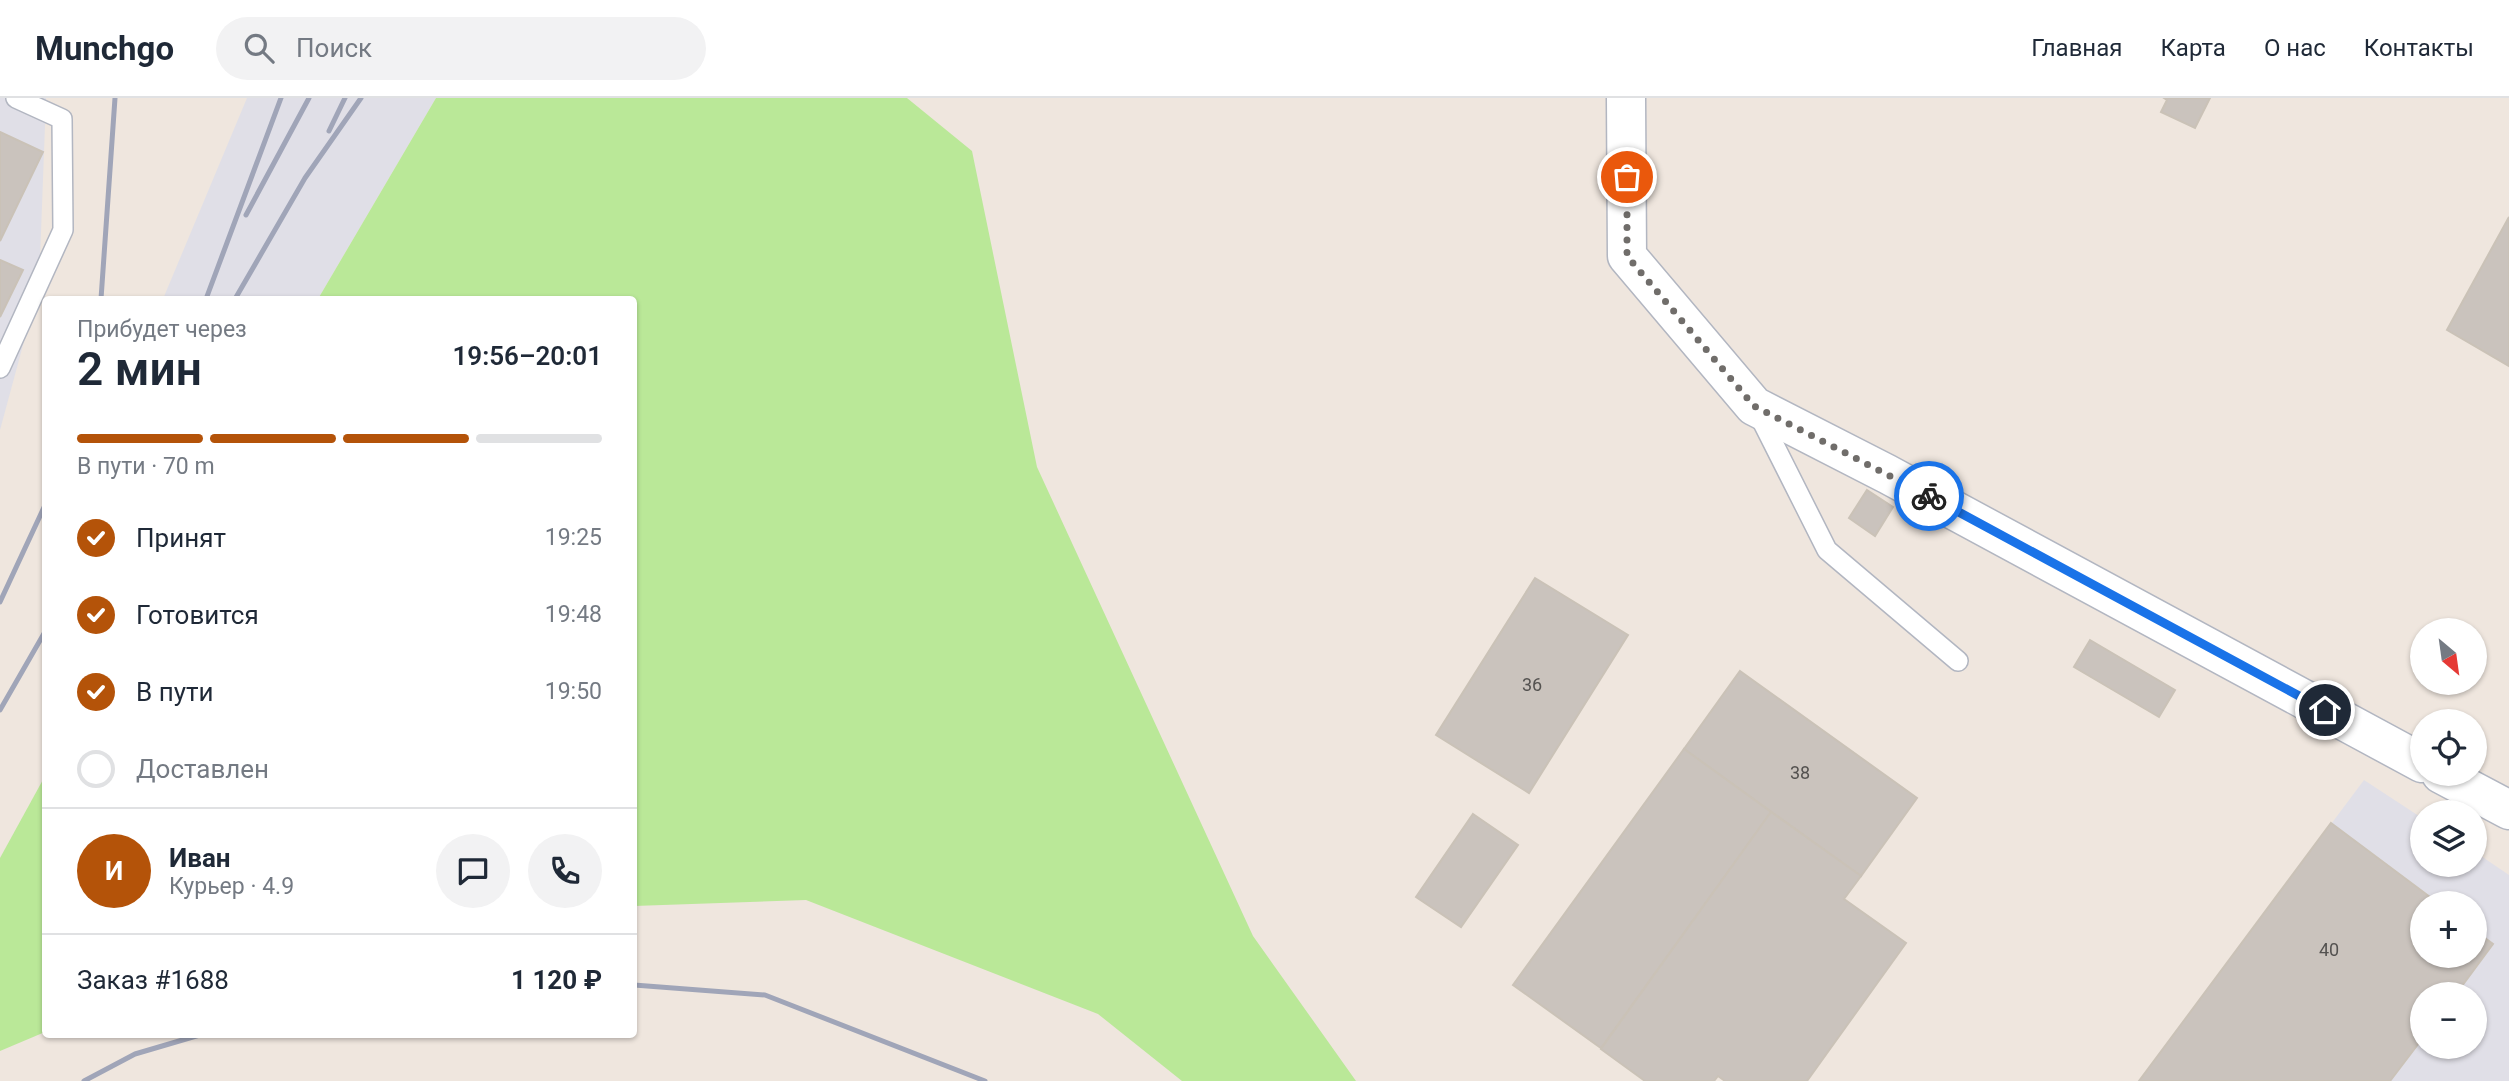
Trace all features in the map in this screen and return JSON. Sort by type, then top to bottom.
[{"type":"street","points":[[1626,98],[1627,256],[1754,406],[1887,474],[2410,757]]},
{"type":"street","points":[[2464,786],[2509,810]]},
{"type":"lane","points":[[0,105],[4,98]]},
{"type":"lane","points":[[0,368],[63,230],[62,119],[16,98]]},
{"type":"lane","points":[[1754,406],[1827,550],[1958,661]]},
{"type":"shaded area","points":[[0,98],[46,98],[39,286],[0,430]]},
{"type":"shaded area","points":[[247,98],[436,98],[320,296],[164,296]]},
{"type":"shaded area","points":[[2364,780],[2410,810],[2410,877],[2487,877],[2487,860],[2509,875],[2509,1081],[2139,1081]]},
{"type":"green space","points":[[436,98],[907,98],[972,151],[1037,467],[1253,936],[1356,1081],[1182,1081],[1098,1014],[806,900],[637,906],[637,296],[320,296]]},
{"type":"green space","points":[[42,781],[42,1033],[0,1051],[0,858]]},
{"type":"building","points":[[2164,98],[2210,98],[2195,128],[2161,112],[2167,100]]},
{"type":"building","points":[[0,132],[43,152],[0,241]]},
{"type":"building","points":[[2509,217],[2509,366],[2447,330]]},
{"type":"building","points":[[0,260],[23,270],[0,317]]},
{"type":"building","points":[[1867,490],[1893,507],[1875,536],[1849,518]]},
{"type":"building","points":[[1535,578],[1628,635],[1529,793],[1436,735]]},
{"type":"building","points":[[2090,640],[2175,690],[2159,717],[2074,667]]},
{"type":"building","points":[[1740,671],[1917,798],[1861,876],[1684,749]]},
{"type":"building","points":[[1684,749],[1771,812],[1601,1048],[1513,985]]},
{"type":"building","points":[[1771,812],[1861,876],[1844,899],[1906,943],[1807,1081],[1725,1081],[1718,1076],[1714,1081],[1645,1081],[1601,1049]]},
{"type":"building","points":[[1473,814],[1518,845],[1461,927],[1416,897]]},
{"type":"building","points":[[2331,823],[2422,891],[2410,891],[2410,968],[2475,968],[2465,982],[2410,982],[2410,1055],[2390,1081],[2139,1081]]},
{"type":"building","points":[[2487,940],[2493,944],[2487,952]]},
{"type":"railway","points":[[101,296],[115,98]]},
{"type":"railway","points":[[207,296],[281,98]]},
{"type":"railway","points":[[246,215],[309,98]]},
{"type":"railway","points":[[329,131],[345,98]]},
{"type":"railway","points":[[237,296],[305,178],[361,98]]},
{"type":"railway","points":[[0,602],[42,512]]},
{"type":"railway","points":[[0,710],[42,637]]},
{"type":"railway","points":[[637,985],[765,995],[985,1081]]},
{"type":"railway","points":[[84,1081],[135,1054],[189,1038]]},
{"type":"way so far","points":[[1627,177],[1627,256],[1754,406],[1929,496]]},
{"type":"route","points":[[1929,496],[2325,710]]}]
